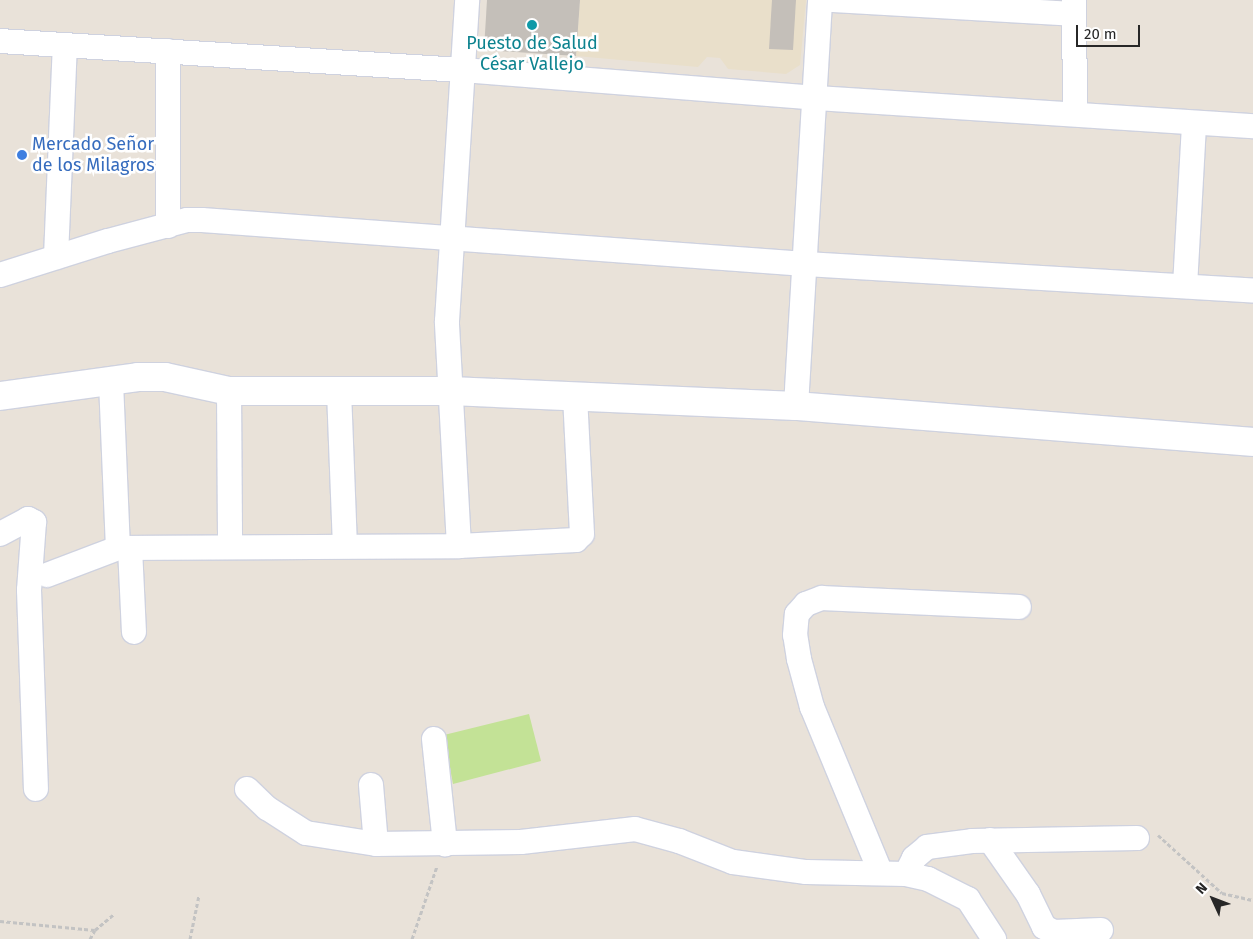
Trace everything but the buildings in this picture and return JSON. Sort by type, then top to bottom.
[{"type":"street","points":[[459,546],[448,321],[451,238],[467,0]]},
{"type":"street","points":[[796,406],[817,98],[820,0]]},
{"type":"street","points":[[832,0],[1074,7],[1075,113]]},
{"type":"street","points":[[0,41],[462,70],[817,98],[1075,113],[1253,126]]},
{"type":"street","points":[[56,257],[65,45]]},
{"type":"street","points":[[168,51],[168,226]]},
{"type":"street","points":[[1185,286],[1194,123]]},
{"type":"street","points":[[0,275],[56,257],[168,226],[202,220],[805,264],[1253,291]]},
{"type":"street","points":[[0,396],[165,377],[229,391],[451,391],[796,406],[1253,442]]},
{"type":"street","points":[[111,382],[124,548],[134,632]]},
{"type":"street","points":[[229,391],[230,547]]},
{"type":"street","points":[[340,391],[345,545]]},
{"type":"street","points":[[47,575],[124,548],[345,545],[459,546],[576,540],[582,534],[574,396]]},
{"type":"street","points":[[0,534],[28,519],[34,522],[29,590],[36,789]]},
{"type":"street","points":[[880,871],[812,707],[799,659],[795,635],[797,614],[806,604],[822,598],[1019,607]]},
{"type":"street","points":[[434,739],[445,844]]},
{"type":"street","points":[[371,785],[376,844]]},
{"type":"street","points":[[247,789],[267,808],[306,832],[376,844],[521,842],[635,829],[679,841],[733,862],[806,872],[880,871],[906,874],[928,879],[968,899],[994,939]]},
{"type":"street","points":[[906,874],[914,858],[927,847],[990,840],[1137,838]]},
{"type":"street","points":[[990,840],[1028,894],[1044,927],[1054,932],[1100,930]]},
{"type":"path","points":[[1161,835],[1222,893],[1253,900]]},
{"type":"path","points":[[412,939],[445,844]]},
{"type":"path","points":[[190,939],[199,895]]},
{"type":"path","points":[[90,939],[95,930],[114,914]]},
{"type":"path","points":[[0,921],[95,930]]},
{"type":"shaded area","points":[[580,0],[806,0],[800,65],[786,74],[728,69],[720,58],[707,57],[698,67],[576,56]]},
{"type":"green space","points":[[529,714],[541,761],[453,784],[444,735]]},
{"type":"place","name":"Puesto de Salud César Vallejo","points":[[532,25]]},
{"type":"place","name":"Mercado Señor de los Milagros","points":[[22,155]]}]
